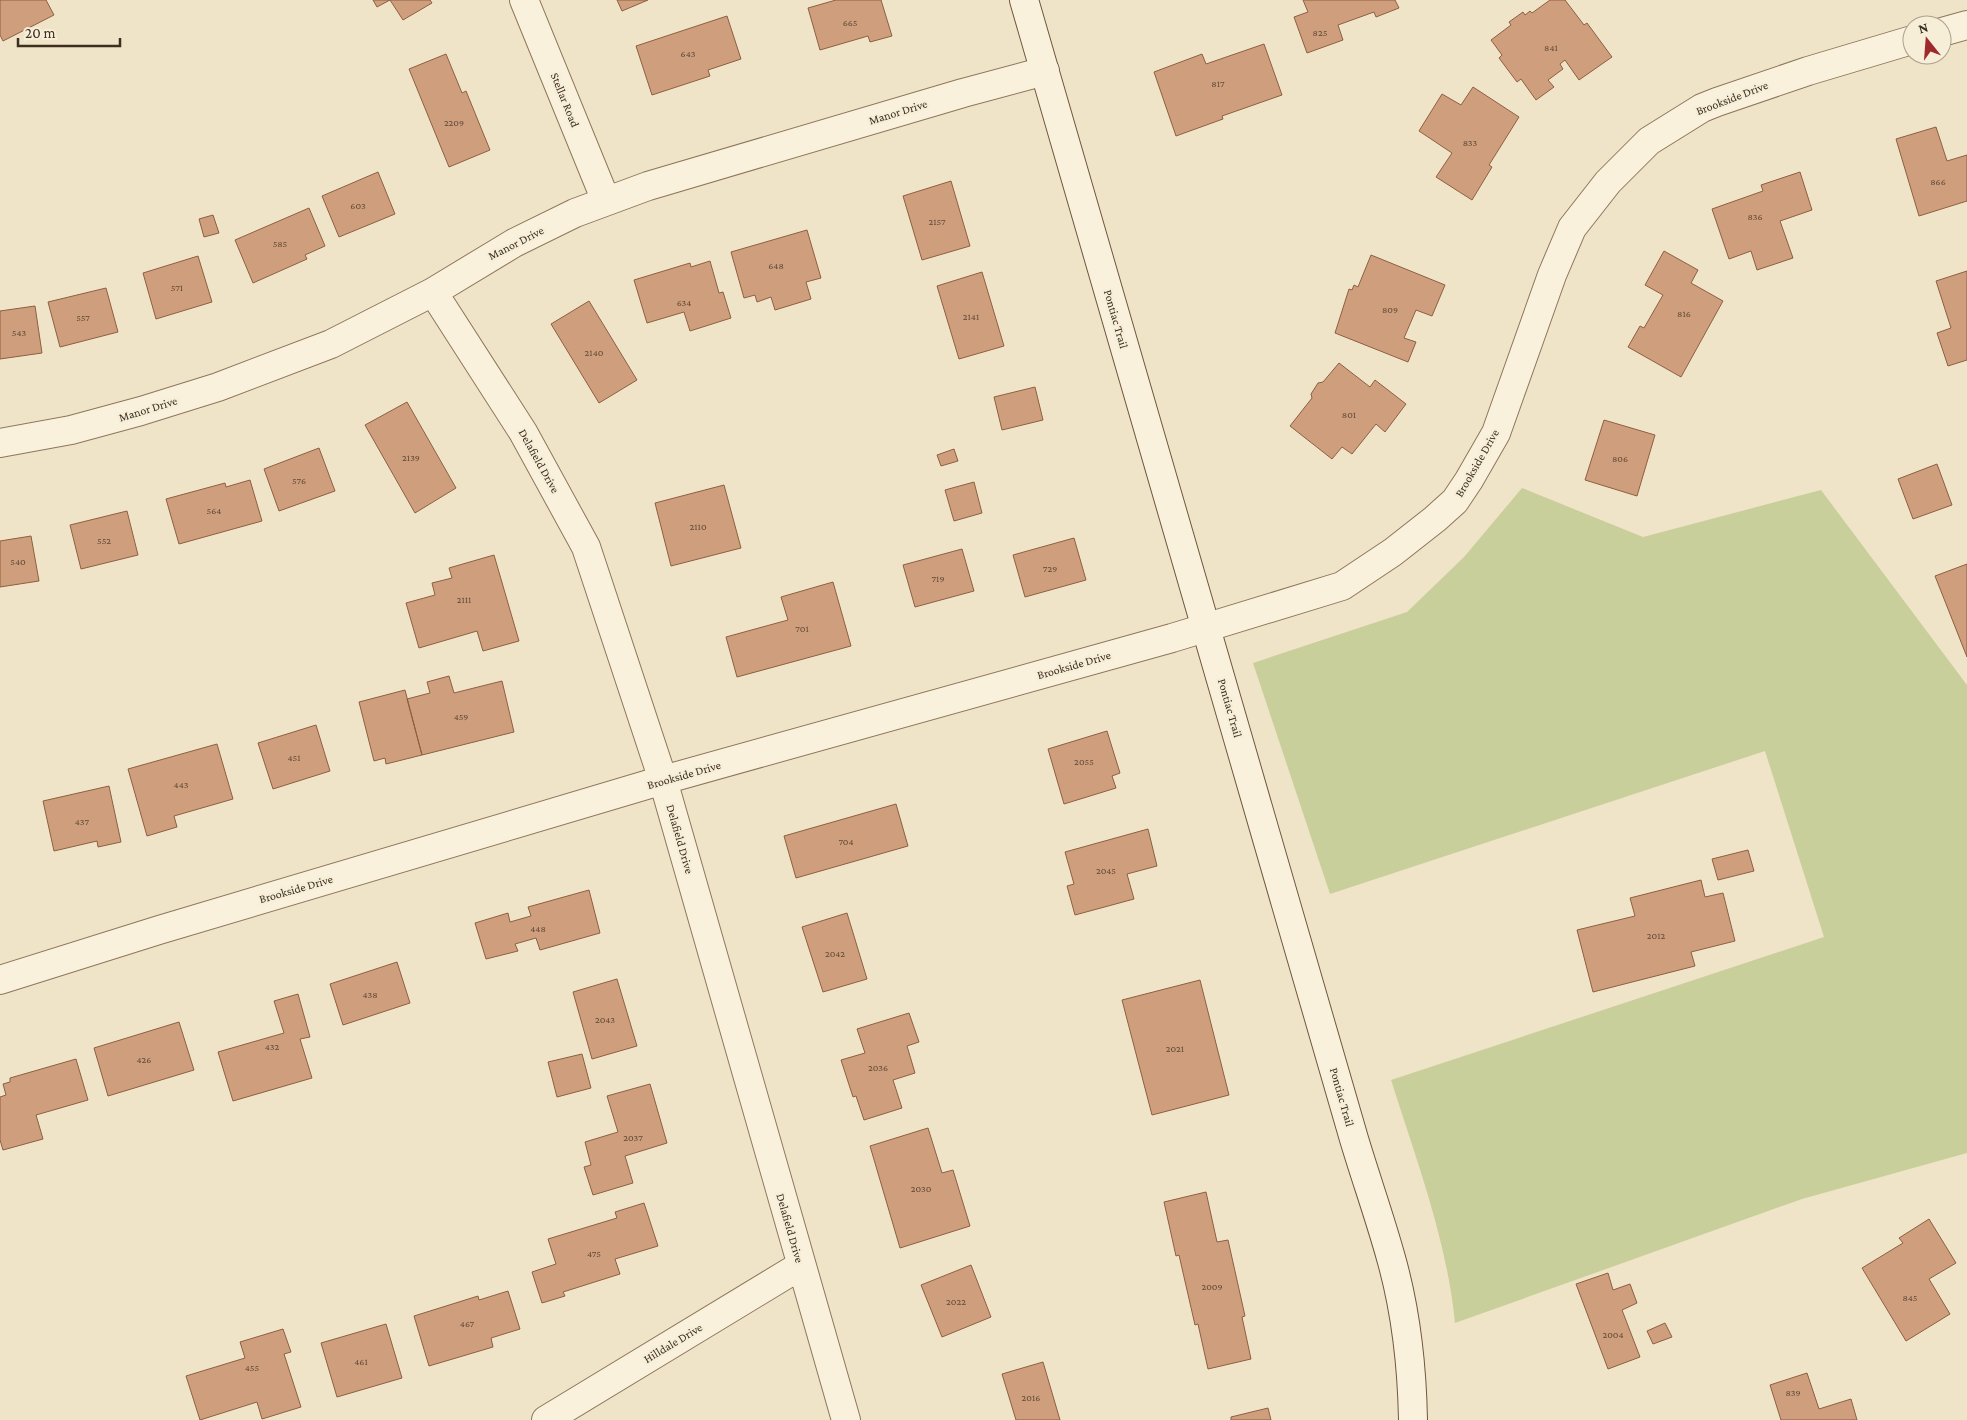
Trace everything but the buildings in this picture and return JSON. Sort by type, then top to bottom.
[{"type":"street","name":"Stellar Road","points":[[524,0],[606,201]]},
{"type":"street","name":"Pontiac Trail","points":[[1024,0],[1354,1139],[1391,1260],[1405,1320],[1412,1384],[1413,1420]]},
{"type":"street","points":[[1952,29],[1967,24]]},
{"type":"street","name":"Brookside Drive","points":[[0,980],[159,930],[663,780],[1206,628],[1342,586],[1393,552],[1455,501],[1496,433],[1552,275],[1572,228],[1608,182],[1649,141],[1702,108],[1717,102],[1808,71],[1902,43]]},
{"type":"street","name":"Manor Drive","points":[[0,443],[71,430],[218,387],[331,344],[433,292],[514,243],[606,201],[648,186],[953,96],[1045,71]]},
{"type":"street","name":"Delafield Drive","points":[[433,292],[523,432],[586,547],[663,780],[800,1266],[846,1420]]},
{"type":"street","name":"Hilldale Drive","points":[[546,1420],[800,1266]]},
{"type":"green space","points":[[1522,488],[1643,537],[1821,490],[1967,685],[1967,1153],[1802,1199],[1455,1323],[1451,1292],[1438,1230],[1391,1080],[1824,937],[1765,751],[1330,894],[1253,663],[1407,612],[1464,557]]}]
